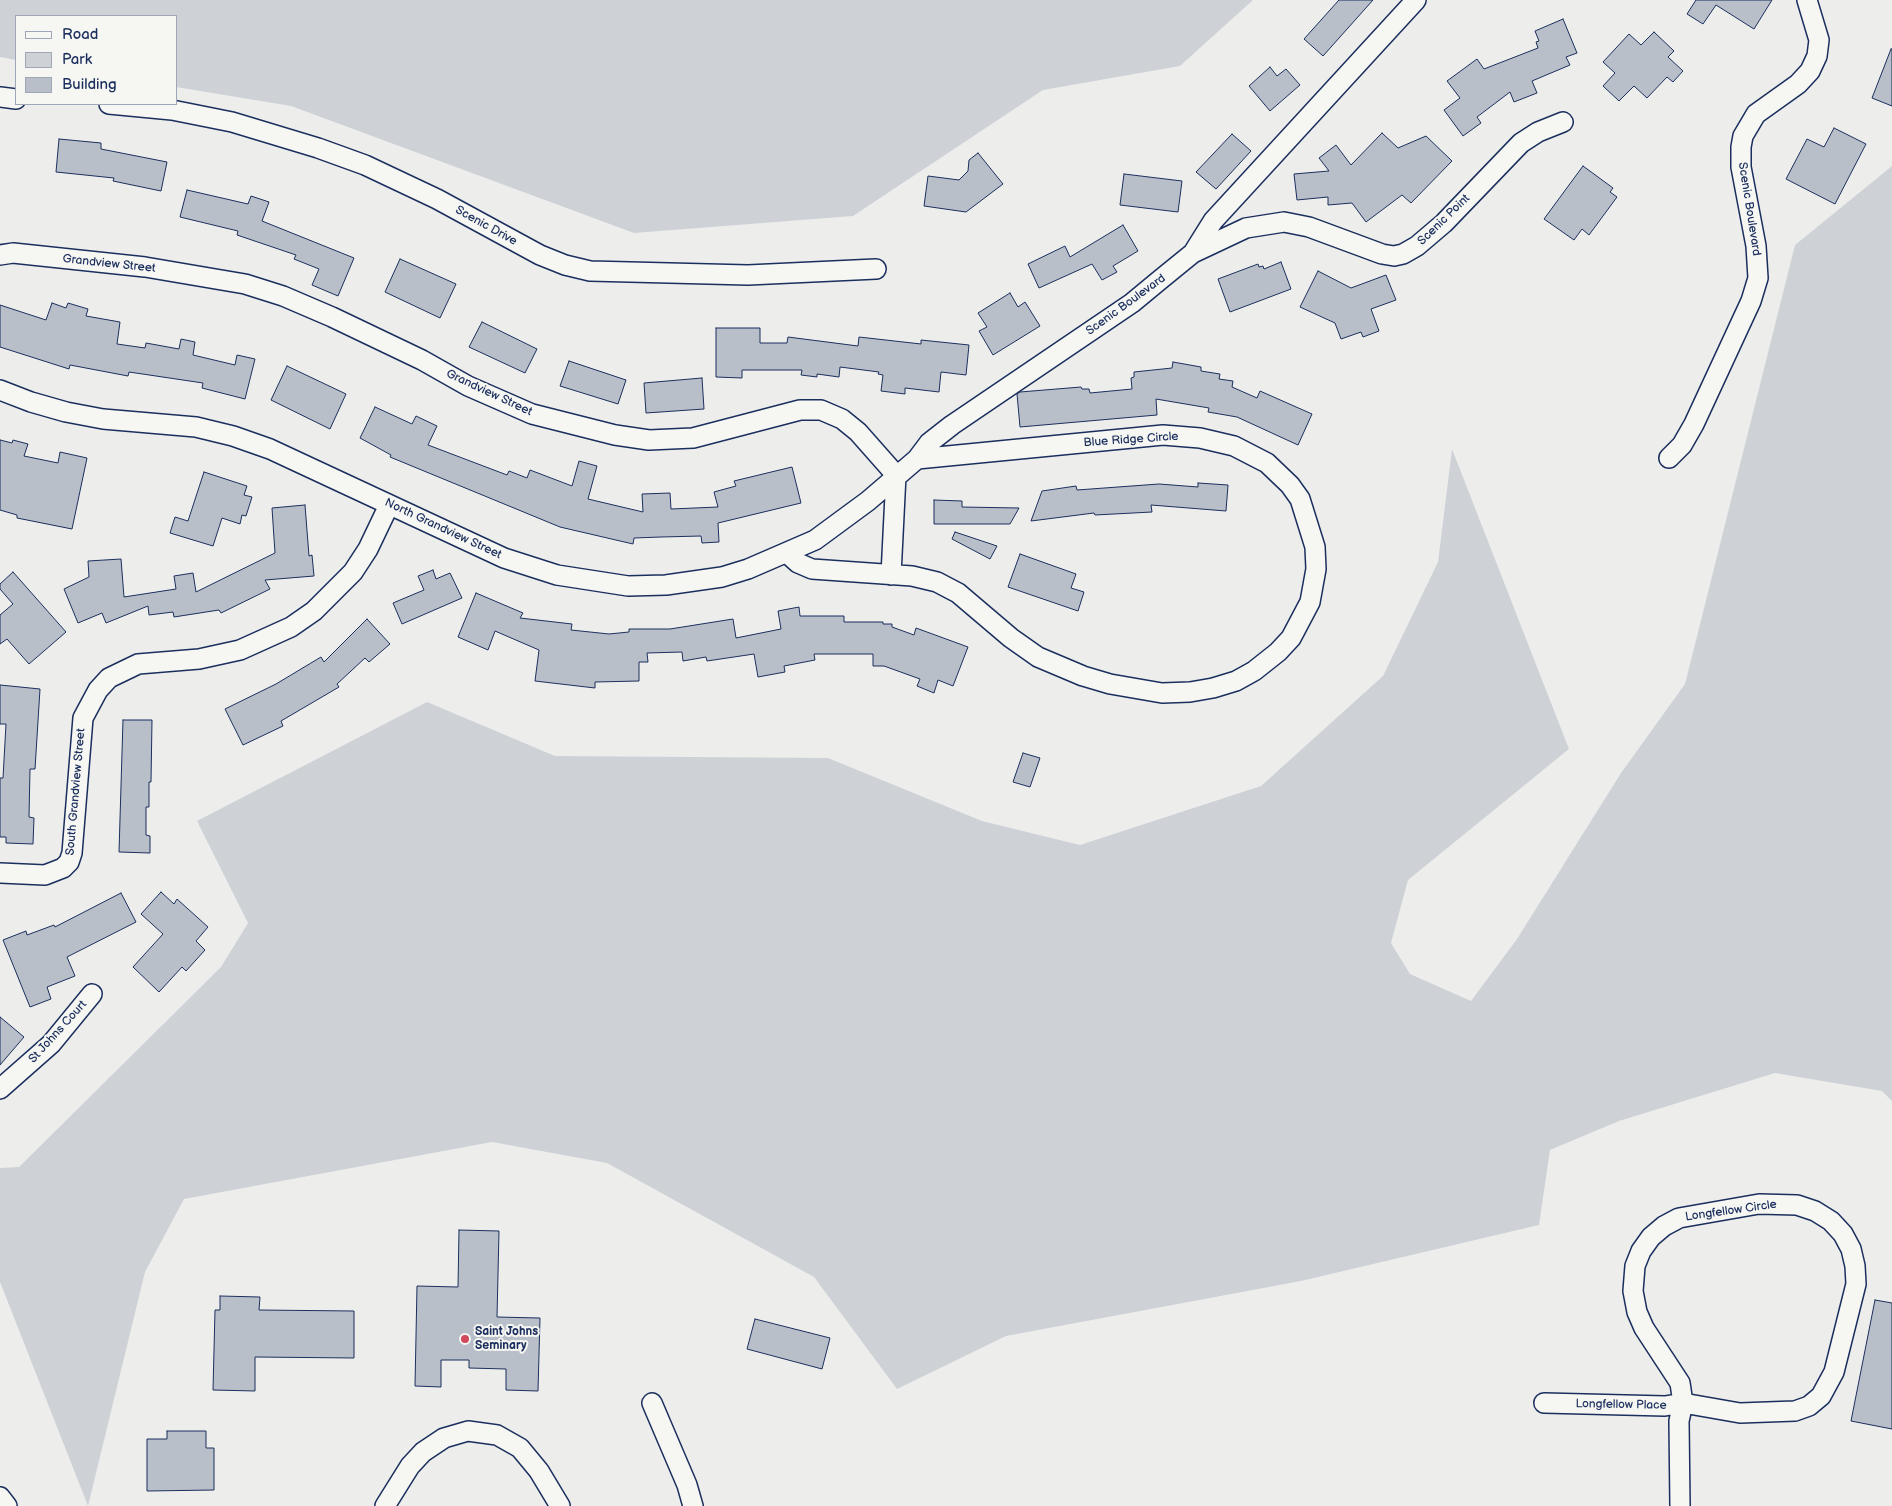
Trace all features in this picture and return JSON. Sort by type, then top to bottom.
[{"type":"street","name":"Scenic Boulevard","points":[[788,554],[815,540],[835,526],[917,459],[929,442],[1132,303],[1193,253],[1213,221],[1416,0]]},
{"type":"street","name":"Scenic Boulevard","points":[[1669,458],[1682,445],[1694,424],[1751,301],[1758,278],[1756,246],[1741,167],[1740,148],[1756,114],[1798,84],[1810,71],[1817,56],[1818,40],[1808,0]]},
{"type":"street","points":[[0,97],[15,99]]},
{"type":"street","name":"Scenic Drive","points":[[120,105],[172,110],[232,122],[318,148],[365,165],[437,199],[540,255],[565,265],[590,271],[748,275],[876,270]]},
{"type":"street","name":"Scenic Point","points":[[1193,253],[1246,228],[1284,222],[1310,227],[1382,254],[1403,254],[1417,246],[1444,222],[1522,143],[1538,132],[1563,122]]},
{"type":"street","name":"Grandview Street","points":[[0,255],[13,253],[144,266],[245,284],[283,296],[332,317],[422,360],[468,386],[532,414],[615,435],[649,440],[693,438],[800,410],[821,410],[842,419],[858,432],[896,475]]},
{"type":"street","name":"North Grandview Street","points":[[0,390],[31,402],[66,412],[103,419],[196,428],[234,436],[270,449],[389,505],[524,565],[557,575],[610,584],[666,584],[722,577],[788,554]]},
{"type":"street","name":"Blue Ridge Circle","points":[[891,575],[926,578],[958,593],[1026,650],[1058,667],[1110,684],[1162,693],[1190,692],[1213,688],[1254,671],[1278,652],[1291,638],[1305,615],[1313,593],[1316,569],[1315,547],[1300,499],[1290,485],[1267,463],[1234,446],[1200,438],[1163,435],[917,459]]},
{"type":"street","points":[[788,554],[798,563],[812,569],[891,575],[896,475]]},
{"type":"street","name":"South Grandview Street","points":[[0,873],[45,875],[63,868],[70,862],[81,726],[89,703],[110,678],[138,664],[199,659],[240,650],[291,627],[314,611],[353,572],[368,548],[389,505]]},
{"type":"street","name":"St Johns Court","points":[[0,1089],[51,1044],[92,994]]},
{"type":"street","name":"Longfellow Circle","points":[[1759,1204],[1797,1205],[1815,1211],[1831,1221],[1843,1234],[1851,1249],[1855,1266],[1856,1284],[1834,1372],[1822,1396],[1809,1406],[1787,1412],[1740,1413],[1683,1403],[1680,1383],[1644,1328],[1633,1291],[1635,1266],[1641,1251],[1651,1237],[1664,1226],[1687,1216],[1759,1204]]},
{"type":"street","points":[[652,1403],[687,1485],[693,1506]]},
{"type":"street","name":"Longfellow Place","points":[[1544,1403],[1665,1406],[1683,1403],[1679,1422],[1680,1506]]},
{"type":"street","points":[[385,1506],[410,1466],[422,1452],[444,1438],[468,1431],[497,1435],[520,1448],[539,1471],[560,1506]]},
{"type":"street","points":[[0,1498],[7,1506]]},
{"type":"green space","points":[[0,0],[1253,0],[1180,66],[1043,90],[853,216],[634,233],[291,106],[178,87],[178,15],[15,15],[15,60],[0,57]]},
{"type":"green space","points":[[1892,166],[1892,1101],[1882,1091],[1775,1073],[1619,1121],[1550,1150],[1539,1225],[1301,1281],[1006,1336],[897,1389],[814,1277],[607,1163],[492,1142],[184,1199],[145,1272],[88,1506],[0,1282],[0,1168],[19,1167],[221,967],[248,923],[197,821],[427,702],[555,756],[828,758],[982,821],[1080,845],[1261,786],[1383,676],[1438,562],[1452,449],[1569,749],[1408,880],[1391,943],[1410,974],[1471,1001],[1517,939],[1621,773],[1685,684],[1795,245]]},
{"type":"building","points":[[1339,0],[1373,0],[1323,56],[1304,39]]},
{"type":"building","points":[[1696,0],[1772,0],[1754,29],[1716,5],[1703,24],[1687,14]]},
{"type":"building","points":[[1563,19],[1577,53],[1566,57],[1570,65],[1532,81],[1537,93],[1514,102],[1510,92],[1477,117],[1481,123],[1463,136],[1444,110],[1460,98],[1447,81],[1477,59],[1484,69],[1538,48],[1536,42],[1539,41],[1535,31]]},
{"type":"building","points":[[1654,32],[1674,51],[1668,57],[1683,71],[1673,82],[1667,77],[1647,98],[1634,86],[1619,101],[1603,86],[1615,73],[1603,62],[1629,34],[1641,45]]},
{"type":"building","points":[[1892,49],[1892,106],[1872,98]]},
{"type":"building","points":[[1270,67],[1277,76],[1286,69],[1300,85],[1270,111],[1249,86]]},
{"type":"building","points":[[1834,128],[1866,144],[1835,204],[1786,179],[1807,139],[1824,147]]},
{"type":"building","points":[[1382,133],[1398,148],[1426,136],[1452,161],[1411,203],[1402,195],[1366,222],[1352,203],[1328,205],[1328,197],[1297,200],[1294,174],[1329,171],[1319,158],[1336,145],[1351,165]]},
{"type":"building","points":[[1232,134],[1251,151],[1216,189],[1196,172]]},
{"type":"building","points":[[59,139],[101,143],[101,149],[167,162],[161,191],[113,181],[114,178],[56,172]]},
{"type":"building","points":[[978,153],[1003,184],[966,212],[924,206],[928,176],[959,180],[968,171],[969,160]]},
{"type":"building","points":[[1583,166],[1613,188],[1610,192],[1617,197],[1589,235],[1582,229],[1574,240],[1544,219]]},
{"type":"building","points":[[1124,174],[1182,181],[1178,212],[1120,205]]},
{"type":"building","points":[[187,190],[248,204],[251,196],[269,202],[262,221],[354,258],[338,296],[312,285],[319,269],[294,259],[296,255],[237,235],[238,231],[180,217]]},
{"type":"building","points":[[1123,225],[1138,251],[1113,266],[1117,272],[1102,280],[1092,264],[1039,288],[1028,264],[1065,246],[1070,257]]},
{"type":"building","points":[[400,259],[456,284],[440,318],[385,292]]},
{"type":"building","points":[[1281,262],[1291,289],[1230,312],[1218,279],[1258,264],[1259,267],[1263,266],[1264,269]]},
{"type":"building","points":[[1318,271],[1351,288],[1386,275],[1396,300],[1371,309],[1379,331],[1363,337],[1361,332],[1341,339],[1335,323],[1300,307]]},
{"type":"building","points":[[1010,293],[1018,307],[1025,302],[1040,326],[993,355],[979,331],[987,327],[978,313]]},
{"type":"building","points":[[52,303],[66,308],[68,303],[88,309],[86,316],[120,322],[117,344],[145,348],[146,343],[179,349],[181,339],[195,342],[193,355],[235,365],[237,355],[255,359],[245,399],[202,388],[203,383],[129,372],[128,376],[70,365],[69,369],[0,347],[0,305],[46,320]]},
{"type":"building","points":[[482,322],[537,349],[525,373],[469,347]]},
{"type":"building","points":[[716,328],[760,328],[760,343],[787,343],[788,337],[858,346],[859,337],[921,344],[921,340],[969,345],[966,375],[941,372],[939,392],[905,388],[905,394],[881,391],[883,375],[878,374],[879,372],[840,367],[839,377],[817,374],[817,377],[801,375],[802,370],[742,370],[742,378],[716,377]]},
{"type":"building","points":[[569,361],[626,380],[618,404],[560,386]]},
{"type":"building","points":[[1173,362],[1201,367],[1201,371],[1220,374],[1219,379],[1233,381],[1232,387],[1257,398],[1260,391],[1312,414],[1298,445],[1237,417],[1208,412],[1209,408],[1156,399],[1157,415],[1020,427],[1017,394],[1020,392],[1081,387],[1082,389],[1089,389],[1090,393],[1132,389],[1131,378],[1134,377],[1134,372],[1172,368]]},
{"type":"building","points":[[287,366],[346,394],[330,429],[271,400]]},
{"type":"building","points":[[702,378],[704,409],[646,413],[644,383]]},
{"type":"building","points":[[375,407],[412,424],[416,416],[437,426],[428,445],[507,475],[509,471],[527,478],[530,470],[572,486],[579,461],[597,466],[588,499],[643,512],[642,494],[670,493],[671,509],[718,507],[714,492],[736,486],[734,481],[792,467],[801,503],[718,523],[719,542],[702,543],[701,536],[634,538],[633,544],[560,527],[390,457],[391,455],[360,438]]},
{"type":"building","points":[[0,440],[12,443],[13,440],[28,444],[24,456],[58,463],[60,452],[87,458],[72,529],[17,518],[17,515],[0,510]]},
{"type":"building","points":[[204,472],[247,486],[244,495],[252,497],[246,516],[242,515],[240,524],[222,518],[213,546],[170,533],[175,517],[188,521]]},
{"type":"building","points":[[1198,483],[1228,485],[1226,511],[1151,505],[1152,512],[1095,515],[1094,513],[1031,521],[1042,491],[1076,486],[1077,490],[1159,484],[1198,487]]},
{"type":"building","points":[[934,500],[962,501],[962,507],[1019,508],[1010,524],[934,524]]},
{"type":"building","points":[[305,505],[309,556],[312,555],[314,576],[265,580],[270,589],[221,613],[219,610],[174,617],[173,612],[149,615],[148,606],[106,623],[102,613],[78,623],[64,589],[89,577],[88,561],[121,559],[124,597],[176,589],[174,576],[193,573],[196,592],[275,553],[272,508]]},
{"type":"building","points":[[955,532],[997,546],[990,559],[952,539]]},
{"type":"building","points":[[1020,554],[1076,574],[1071,588],[1084,592],[1078,611],[1008,587]]},
{"type":"building","points":[[433,570],[436,579],[450,573],[462,598],[402,624],[393,603],[424,590],[418,576]]},
{"type":"building","points":[[13,572],[66,632],[29,664],[7,639],[0,644],[0,615],[13,604],[0,589],[0,584]]},
{"type":"building","points":[[476,593],[523,613],[520,618],[572,624],[571,630],[609,634],[629,632],[629,629],[670,629],[733,619],[736,638],[781,629],[778,611],[799,607],[800,616],[844,616],[844,622],[883,622],[883,624],[892,624],[892,627],[914,635],[916,628],[968,647],[953,686],[938,680],[934,693],[917,686],[920,679],[884,666],[873,666],[873,654],[814,654],[815,660],[784,666],[785,672],[758,677],[754,654],[707,661],[706,657],[683,661],[682,652],[647,653],[648,662],[639,662],[639,681],[595,682],[595,688],[535,681],[539,650],[495,631],[488,650],[458,637]]},
{"type":"building","points":[[367,619],[390,644],[369,662],[365,658],[337,684],[339,687],[281,721],[283,726],[243,745],[225,709],[276,684],[321,657],[324,662]]},
{"type":"building","points":[[0,685],[40,689],[35,769],[30,769],[29,817],[34,818],[33,844],[6,843],[6,837],[0,837],[0,778],[3,778],[6,724],[0,724]]},
{"type":"building","points":[[123,720],[152,720],[151,782],[149,782],[149,807],[146,807],[146,835],[150,836],[150,853],[119,852]]},
{"type":"building","points":[[1023,753],[1040,758],[1030,787],[1013,782]]},
{"type":"building","points":[[161,892],[174,904],[177,899],[208,927],[196,941],[205,950],[186,971],[182,967],[159,992],[133,967],[163,934],[141,914]]},
{"type":"building","points":[[121,893],[136,922],[67,957],[75,976],[47,987],[51,999],[30,1007],[3,940],[26,931],[27,935],[54,925],[55,927]]},
{"type":"building","points":[[0,1017],[24,1037],[0,1065]]},
{"type":"building","points":[[459,1230],[499,1231],[497,1317],[540,1318],[538,1391],[506,1390],[506,1369],[469,1368],[469,1360],[441,1360],[441,1387],[415,1386],[417,1286],[458,1287]]},
{"type":"building","points":[[220,1296],[260,1297],[259,1310],[354,1311],[354,1358],[255,1357],[255,1391],[213,1390],[215,1310],[220,1310]]},
{"type":"building","points":[[1875,1300],[1892,1303],[1892,1429],[1851,1421]]},
{"type":"building","points":[[755,1319],[830,1338],[822,1369],[747,1349]]},
{"type":"building","points":[[167,1431],[206,1431],[206,1448],[214,1448],[214,1490],[147,1491],[147,1439],[167,1439]]},
{"type":"place","name":"Saint Johns Seminary","points":[[465,1339]]}]
